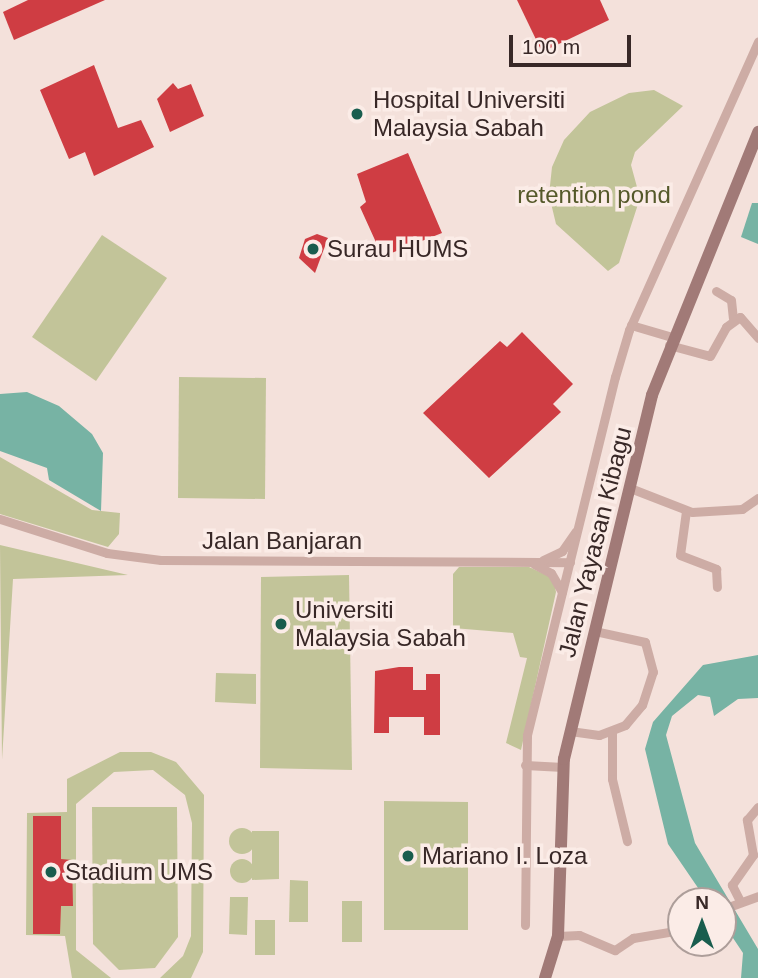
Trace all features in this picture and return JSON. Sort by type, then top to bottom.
[{"type":"street","points":[[525,925],[525,765],[562,594],[631,325],[758,41]]},
{"type":"street","name":"Jalan Yayasan Kibagu","points":[[545,978],[558,936],[563,767],[630,488],[671,341],[758,132]]},
{"type":"street","points":[[631,325],[710,356],[733,318],[731,300],[716,291]]},
{"type":"street","points":[[733,318],[746,321],[758,338]]},
{"type":"street","points":[[630,488],[653,492],[686,511],[741,509],[758,498]]},
{"type":"street","points":[[686,511],[680,555],[716,569],[717,587]]},
{"type":"street","name":"Jalan Banjaran","points":[[0,519],[107,553],[161,560],[570,562]]},
{"type":"street","points":[[531,562],[562,551],[579,527]]},
{"type":"street","points":[[531,562],[551,573],[562,594]]},
{"type":"street","points":[[570,731],[612,732],[642,705],[651,660],[645,642],[595,631]]},
{"type":"street","points":[[612,732],[612,779],[627,841]]},
{"type":"street","points":[[525,765],[563,767]]},
{"type":"street","points":[[732,887],[753,855],[747,820],[758,807]]},
{"type":"street","points":[[737,901],[758,895]]},
{"type":"street","points":[[558,936],[579,935],[615,950],[633,938],[667,932]]},
{"type":"green space","name":"retention pond","points":[[654,90],[683,106],[635,152],[631,165],[640,198],[619,263],[608,271],[556,224],[549,195],[552,167],[564,140],[590,112],[629,93]]},
{"type":"green space","points":[[102,235],[167,278],[96,381],[32,337]]},
{"type":"green space","points":[[179,377],[266,378],[265,499],[178,498]]},
{"type":"green space","points":[[0,457],[92,510],[120,513],[119,534],[108,547],[0,514]]},
{"type":"green space","points":[[0,545],[128,575],[13,579],[2,760]]},
{"type":"green space","points":[[459,567],[529,567],[553,578],[556,592],[521,750],[506,743],[527,658],[520,657],[513,633],[453,628],[453,574]]},
{"type":"green space","points":[[349,575],[352,770],[260,768],[261,577]]},
{"type":"green space","points":[[216,673],[256,674],[256,704],[215,702]]},
{"type":"green space","name":"Stadium UMS","points":[[120,752],[151,752],[176,762],[204,795],[203,952],[191,978],[160,978],[183,956],[191,936],[192,823],[185,795],[153,770],[114,772],[76,804],[76,950],[111,978],[72,978],[65,936],[26,935],[27,813],[67,812],[67,779]]},
{"type":"green space","points":[[384,801],[468,802],[468,930],[384,930]]},
{"type":"green space","points":[[92,807],[177,807],[178,937],[155,968],[119,970],[93,944]]},
{"type":"green space","points":[[242,828],[251,832],[255,841],[251,850],[242,854],[233,850],[229,841],[233,832]]},
{"type":"green space","points":[[252,831],[279,831],[279,879],[252,880]]},
{"type":"green space","points":[[242,859],[251,862],[254,871],[251,880],[242,883],[233,880],[230,871],[233,862]]},
{"type":"green space","points":[[290,880],[308,881],[308,922],[289,922]]},
{"type":"green space","points":[[230,897],[248,897],[247,935],[229,934]]},
{"type":"green space","points":[[342,901],[362,901],[362,942],[342,942]]},
{"type":"green space","points":[[255,920],[275,920],[275,955],[255,955]]},
{"type":"water","points":[[752,203],[758,203],[758,244],[741,237]]},
{"type":"water","points":[[27,392],[59,406],[92,434],[103,453],[101,511],[49,480],[47,468],[0,451],[0,394]]},
{"type":"water","points":[[758,655],[758,698],[738,699],[714,716],[710,697],[698,695],[672,716],[666,735],[695,843],[721,887],[697,887],[668,844],[645,749],[653,722],[703,665]]},
{"type":"water","points":[[737,914],[758,949],[758,978],[741,978],[743,953],[737,944]]},
{"type":"building","points":[[28,0],[105,0],[14,40],[3,12]]},
{"type":"building","points":[[517,0],[600,0],[609,20],[542,52]]},
{"type":"building","points":[[94,65],[118,128],[141,120],[154,147],[94,176],[85,152],[69,159],[40,90]]},
{"type":"building","points":[[173,83],[178,89],[191,84],[204,116],[170,132],[157,99]]},
{"type":"building","points":[[408,153],[442,233],[389,254],[385,246],[379,249],[360,207],[366,202],[357,174]]},
{"type":"building","name":"Surau HUMS","points":[[317,234],[328,238],[315,273],[299,258],[305,239]]},
{"type":"building","points":[[522,332],[573,384],[553,404],[561,412],[489,478],[423,413],[500,341],[507,347]]},
{"type":"building","points":[[413,667],[413,690],[426,690],[426,674],[440,674],[440,735],[424,735],[424,717],[389,717],[389,733],[374,733],[375,671]]},
{"type":"building","points":[[33,816],[61,816],[61,859],[72,860],[73,906],[61,906],[60,934],[33,934]]},
{"type":"place","name":"Hospital Universiti Malaysia Sabah","points":[[357,114]]},
{"type":"place","name":"Surau HUMS","points":[[313,249]]},
{"type":"place","name":"Universiti Malaysia Sabah","points":[[281,624]]},
{"type":"place","name":"Mariano I. Loza","points":[[408,856]]},
{"type":"place","name":"Stadium UMS","points":[[51,872]]}]
